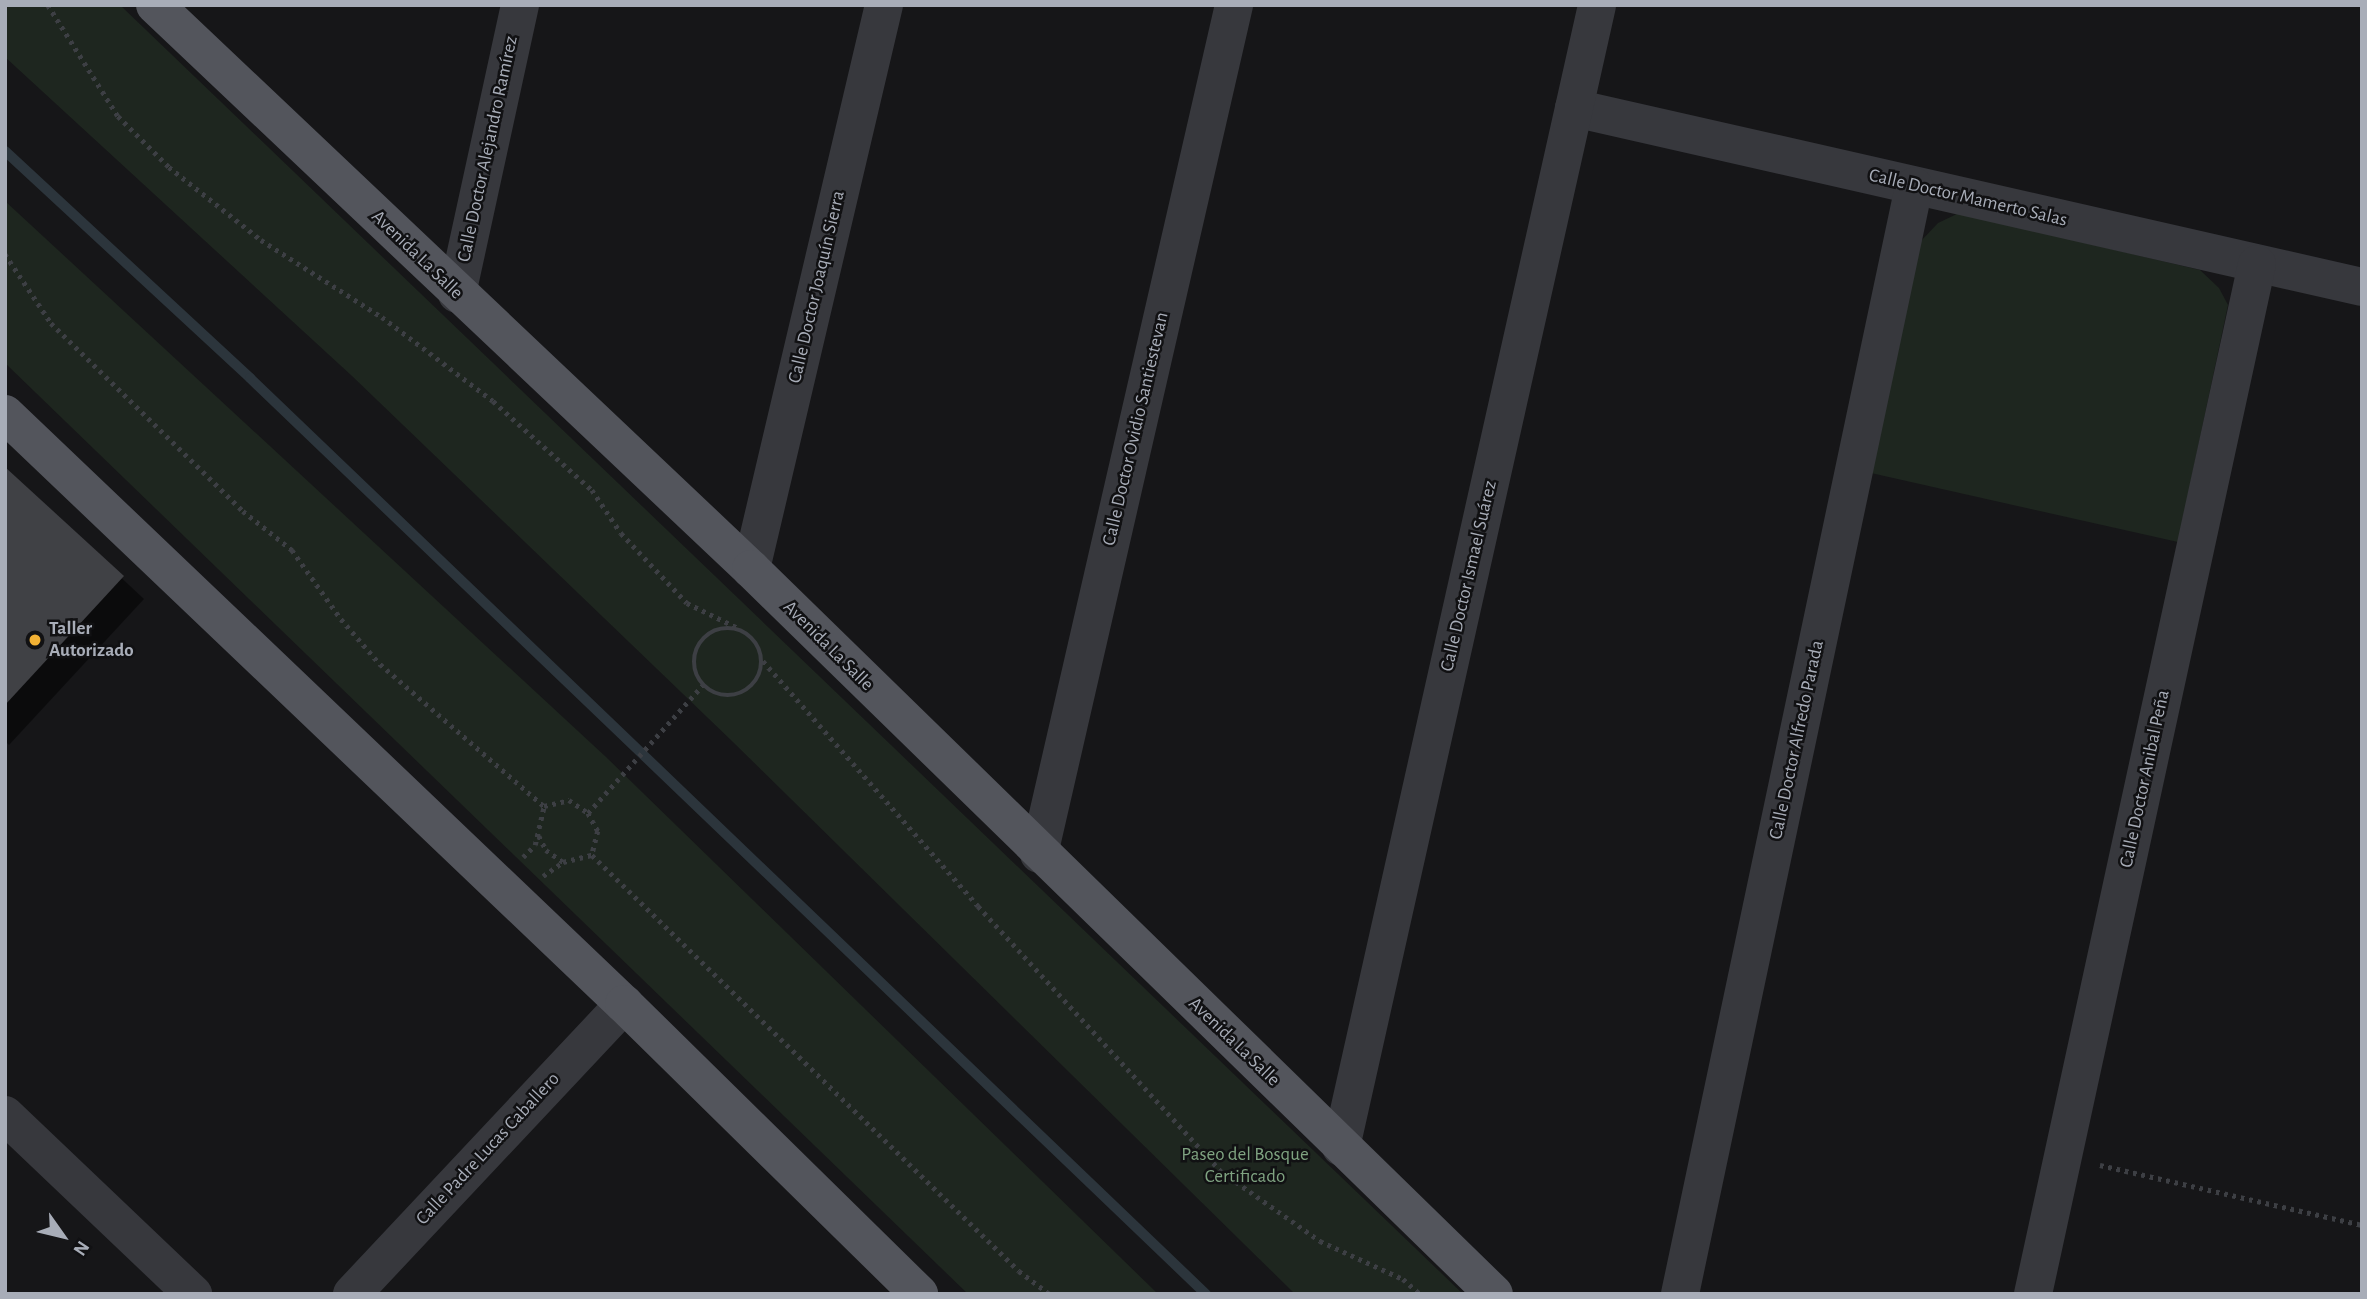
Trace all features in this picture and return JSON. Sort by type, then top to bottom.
[{"type":"main road","name":"Avenida La Salle","points":[[155,5],[457,294],[751,569],[1039,854],[1494,1294]]},
{"type":"main road","points":[[5,414],[624,1004],[912,1292]]},
{"type":"street","name":"Calle Doctor Alejandro Ramírez","points":[[457,294],[520,5]]},
{"type":"street","name":"Calle Doctor Joaquín Sierra","points":[[751,569],[884,5]]},
{"type":"street","name":"Calle Doctor Ovidio Santiestevan","points":[[1039,854],[1234,5]]},
{"type":"street","name":"Calle Doctor Ismael Suárez","points":[[1341,1147],[1597,5]]},
{"type":"street","name":"Calle Doctor Mamerto Salas","points":[[1574,108],[2362,287]]},
{"type":"street","name":"Calle Doctor Alfredo Parada","points":[[1680,1294],[1914,186]]},
{"type":"street","name":"Calle Doctor Anibal Peña","points":[[2033,1294],[2256,264]]},
{"type":"street","name":"Calle Padre Lucas Caballero","points":[[352,1294],[624,1004]]},
{"type":"street","points":[[5,1115],[193,1294]]},
{"type":"path","points":[[48,5],[118,116],[169,167],[261,240],[382,317],[493,401],[592,490],[621,533],[687,603],[740,629],[759,647],[763,660],[978,906],[1222,1172],[1320,1241],[1403,1279],[1420,1294]]},
{"type":"path","points":[[5,254],[51,323],[243,511],[292,550],[341,619],[380,664],[544,806]]},
{"type":"path","points":[[740,629],[726,628],[703,640],[694,665],[703,685],[717,695],[744,693],[754,685],[763,660]]},
{"type":"path","points":[[588,813],[703,685]]},
{"type":"path","points":[[544,806],[569,800],[588,813],[598,831],[592,855]]},
{"type":"path","points":[[505,892],[521,859],[539,836],[544,806]]},
{"type":"path","points":[[539,836],[546,850],[563,862]]},
{"type":"path","points":[[505,892],[541,879],[563,862],[592,855]]},
{"type":"path","points":[[592,855],[1019,1271],[1049,1294]]},
{"type":"path","points":[[2063,1156],[2362,1225]]},
{"type":"green space","name":"Paseo del Bosque Certificado","points":[[5,5],[120,5],[1463,1294],[1295,1294],[734,743],[352,376],[5,57]]},
{"type":"green space","points":[[5,201],[606,757],[1158,1294],[968,1294],[5,363]]},
{"type":"green space","points":[[1959,213],[2200,270],[2219,288],[2228,305],[2178,542],[1871,473],[1921,241],[1938,223]]},
{"type":"building","name":"Taller Autorizado","points":[[5,467],[124,576],[5,705]]},
{"type":"waterway","points":[[5,151],[250,378],[1206,1294]]},
{"type":"place","name":"Taller Autorizado","points":[[35,640]]}]
